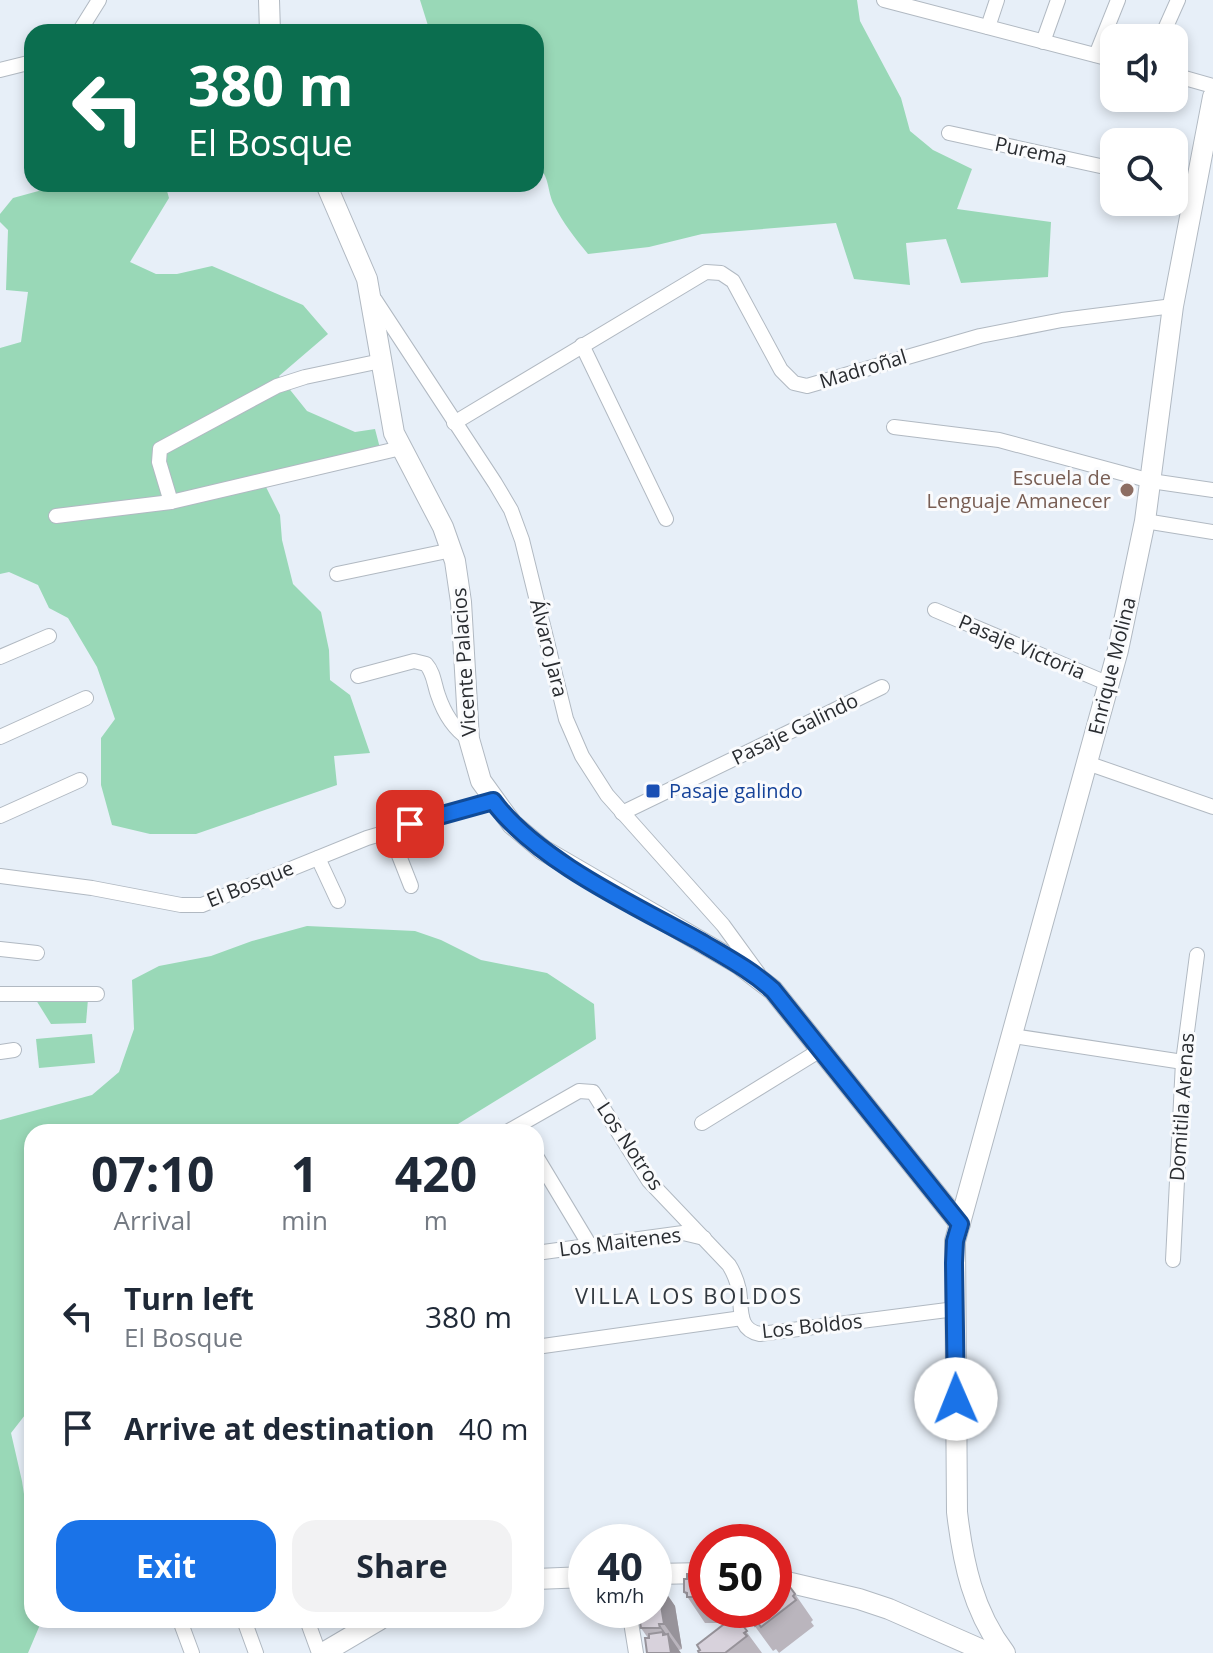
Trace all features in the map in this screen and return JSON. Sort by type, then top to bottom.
[{"type":"main road","points":[[269,0],[270,24]]},
{"type":"main road","name":"Enrique Molina","points":[[960,1224],[1109,684],[1145,521],[1173,306],[1213,97]]},
{"type":"main road","name":"Vicente Palacios","points":[[330,192],[357,252],[370,292],[389,416],[401,448],[437,513],[452,550],[460,591],[469,739],[474,765],[493,801],[512,824],[543,850],[763,981],[822,1049],[960,1224]]},
{"type":"main road","points":[[960,1224],[955,1241],[957,1512],[962,1554],[981,1612],[1005,1653]]},
{"type":"main road","points":[[544,1579],[568,1578]]},
{"type":"main road","points":[[792,1583],[889,1609],[989,1653]]},
{"type":"main road","points":[[321,1653],[365,1628]]},
{"type":"street","points":[[84,24],[99,0]]},
{"type":"street","points":[[884,0],[930,6],[988,27],[1100,56]]},
{"type":"street","points":[[988,27],[997,0]]},
{"type":"street","points":[[1043,42],[1058,0]]},
{"type":"street","points":[[1096,55],[1118,0]]},
{"type":"street","points":[[1167,24],[1178,0]]},
{"type":"street","points":[[0,70],[24,64]]},
{"type":"street","points":[[1188,79],[1213,86]]},
{"type":"street","name":"Purema","points":[[949,133],[1100,166]]},
{"type":"street","points":[[1188,185],[1195,187]]},
{"type":"street","name":"Madroñal","points":[[454,423],[706,272],[721,273],[733,281],[781,370],[789,379],[807,386],[980,336],[1062,320],[1173,306]]},
{"type":"street","name":"Álvaro Jara","points":[[370,292],[495,483],[517,525],[573,738],[593,776],[622,813],[723,925],[763,981]]},
{"type":"street","points":[[582,345],[666,519]]},
{"type":"street","points":[[171,502],[159,462],[160,449],[277,386],[381,361]]},
{"type":"street","points":[[894,427],[999,440],[1151,481],[1213,490]]},
{"type":"street","points":[[56,516],[171,502],[401,448]]},
{"type":"street","points":[[1145,521],[1213,532]]},
{"type":"street","points":[[337,574],[452,550]]},
{"type":"street","name":"Pasaje Victoria","points":[[935,610],[1109,684]]},
{"type":"street","points":[[0,657],[49,636]]},
{"type":"street","points":[[358,676],[414,661],[426,664],[450,720],[469,739]]},
{"type":"street","name":"Pasaje Galindo","points":[[622,813],[882,687]]},
{"type":"street","points":[[0,737],[86,698]]},
{"type":"street","points":[[1087,763],[1213,807]]},
{"type":"street","points":[[0,816],[80,780]]},
{"type":"street","name":"El Bosque","points":[[0,876],[191,906],[210,902],[389,830],[493,801]]},
{"type":"street","points":[[389,830],[411,886]]},
{"type":"street","points":[[318,858],[338,901]]},
{"type":"street","points":[[0,949],[37,953]]},
{"type":"street","name":"Domitila Arenas","points":[[1173,1260],[1183,1062],[1197,955]]},
{"type":"street","points":[[0,994],[97,994]]},
{"type":"street","points":[[1013,1036],[1183,1062]]},
{"type":"street","points":[[702,1123],[822,1049]]},
{"type":"street","name":"Los Notros","points":[[525,1124],[579,1091],[593,1092],[649,1181],[724,1257],[739,1290],[742,1318]]},
{"type":"street","points":[[544,1169],[589,1244]]},
{"type":"street","name":"Los Maitenes","points":[[544,1252],[683,1233],[704,1238]]},
{"type":"street","name":"Los Boldos","points":[[544,1346],[742,1318],[747,1329],[760,1334],[955,1309]]},
{"type":"street","points":[[183,1628],[192,1653]]},
{"type":"street","points":[[247,1628],[256,1653]]},
{"type":"street","points":[[310,1628],[321,1653]]},
{"type":"street","points":[[632,1628],[636,1653]]},
{"type":"green space","points":[[420,0],[857,0],[860,21],[901,98],[910,131],[933,150],[972,169],[957,209],[1051,222],[1048,277],[961,283],[946,239],[906,243],[910,285],[854,279],[836,223],[702,234],[649,247],[588,254],[558,212],[544,175],[544,24],[428,24]]},
{"type":"green space","points":[[35,192],[167,192],[169,198],[130,262],[156,274],[177,274],[212,266],[303,305],[328,334],[279,376],[307,411],[355,432],[375,429],[381,452],[264,483],[280,515],[282,540],[293,584],[321,612],[329,650],[330,680],[350,695],[370,753],[334,756],[337,785],[196,834],[150,834],[112,825],[101,785],[101,738],[115,719],[97,667],[68,618],[49,608],[38,585],[9,572],[0,574],[0,348],[21,342],[28,292],[6,290],[8,230],[0,222],[0,214],[13,198]]},
{"type":"green space","points":[[307,926],[415,931],[481,960],[547,973],[594,1004],[596,1039],[458,1124],[24,1124],[24,1416],[11,1433],[24,1494],[24,1628],[39,1628],[28,1653],[0,1653],[0,1120],[92,1095],[119,1072],[134,1029],[132,980],[159,966],[211,956]]},
{"type":"green space","points":[[88,999],[86,1023],[51,1024],[36,1000]]},
{"type":"green space","points":[[92,1034],[95,1063],[39,1068],[36,1039]]},
{"type":"building","points":[[688,1574],[688,1597],[684,1592],[684,1579]]},
{"type":"building","points":[[719,1628],[745,1628],[747,1631],[744,1633],[747,1636],[725,1653],[699,1653],[697,1645]]},
{"type":"building","points":[[663,1632],[663,1635],[668,1634],[671,1653],[647,1653],[645,1638],[649,1638],[649,1634]]},
{"type":"place","name":"Escuela de Lenguaje Amanecer","points":[[1127,490]]},
{"type":"place","name":"Pasaje galindo","points":[[653,791]]},
{"type":"district","name":"VILLA LOS BOLDOS","points":[[689,1296]]},
{"type":"route","points":[[410,824],[493,801],[512,824],[543,850],[739,964],[773,990],[960,1224],[954,1263],[956,1399]]}]
